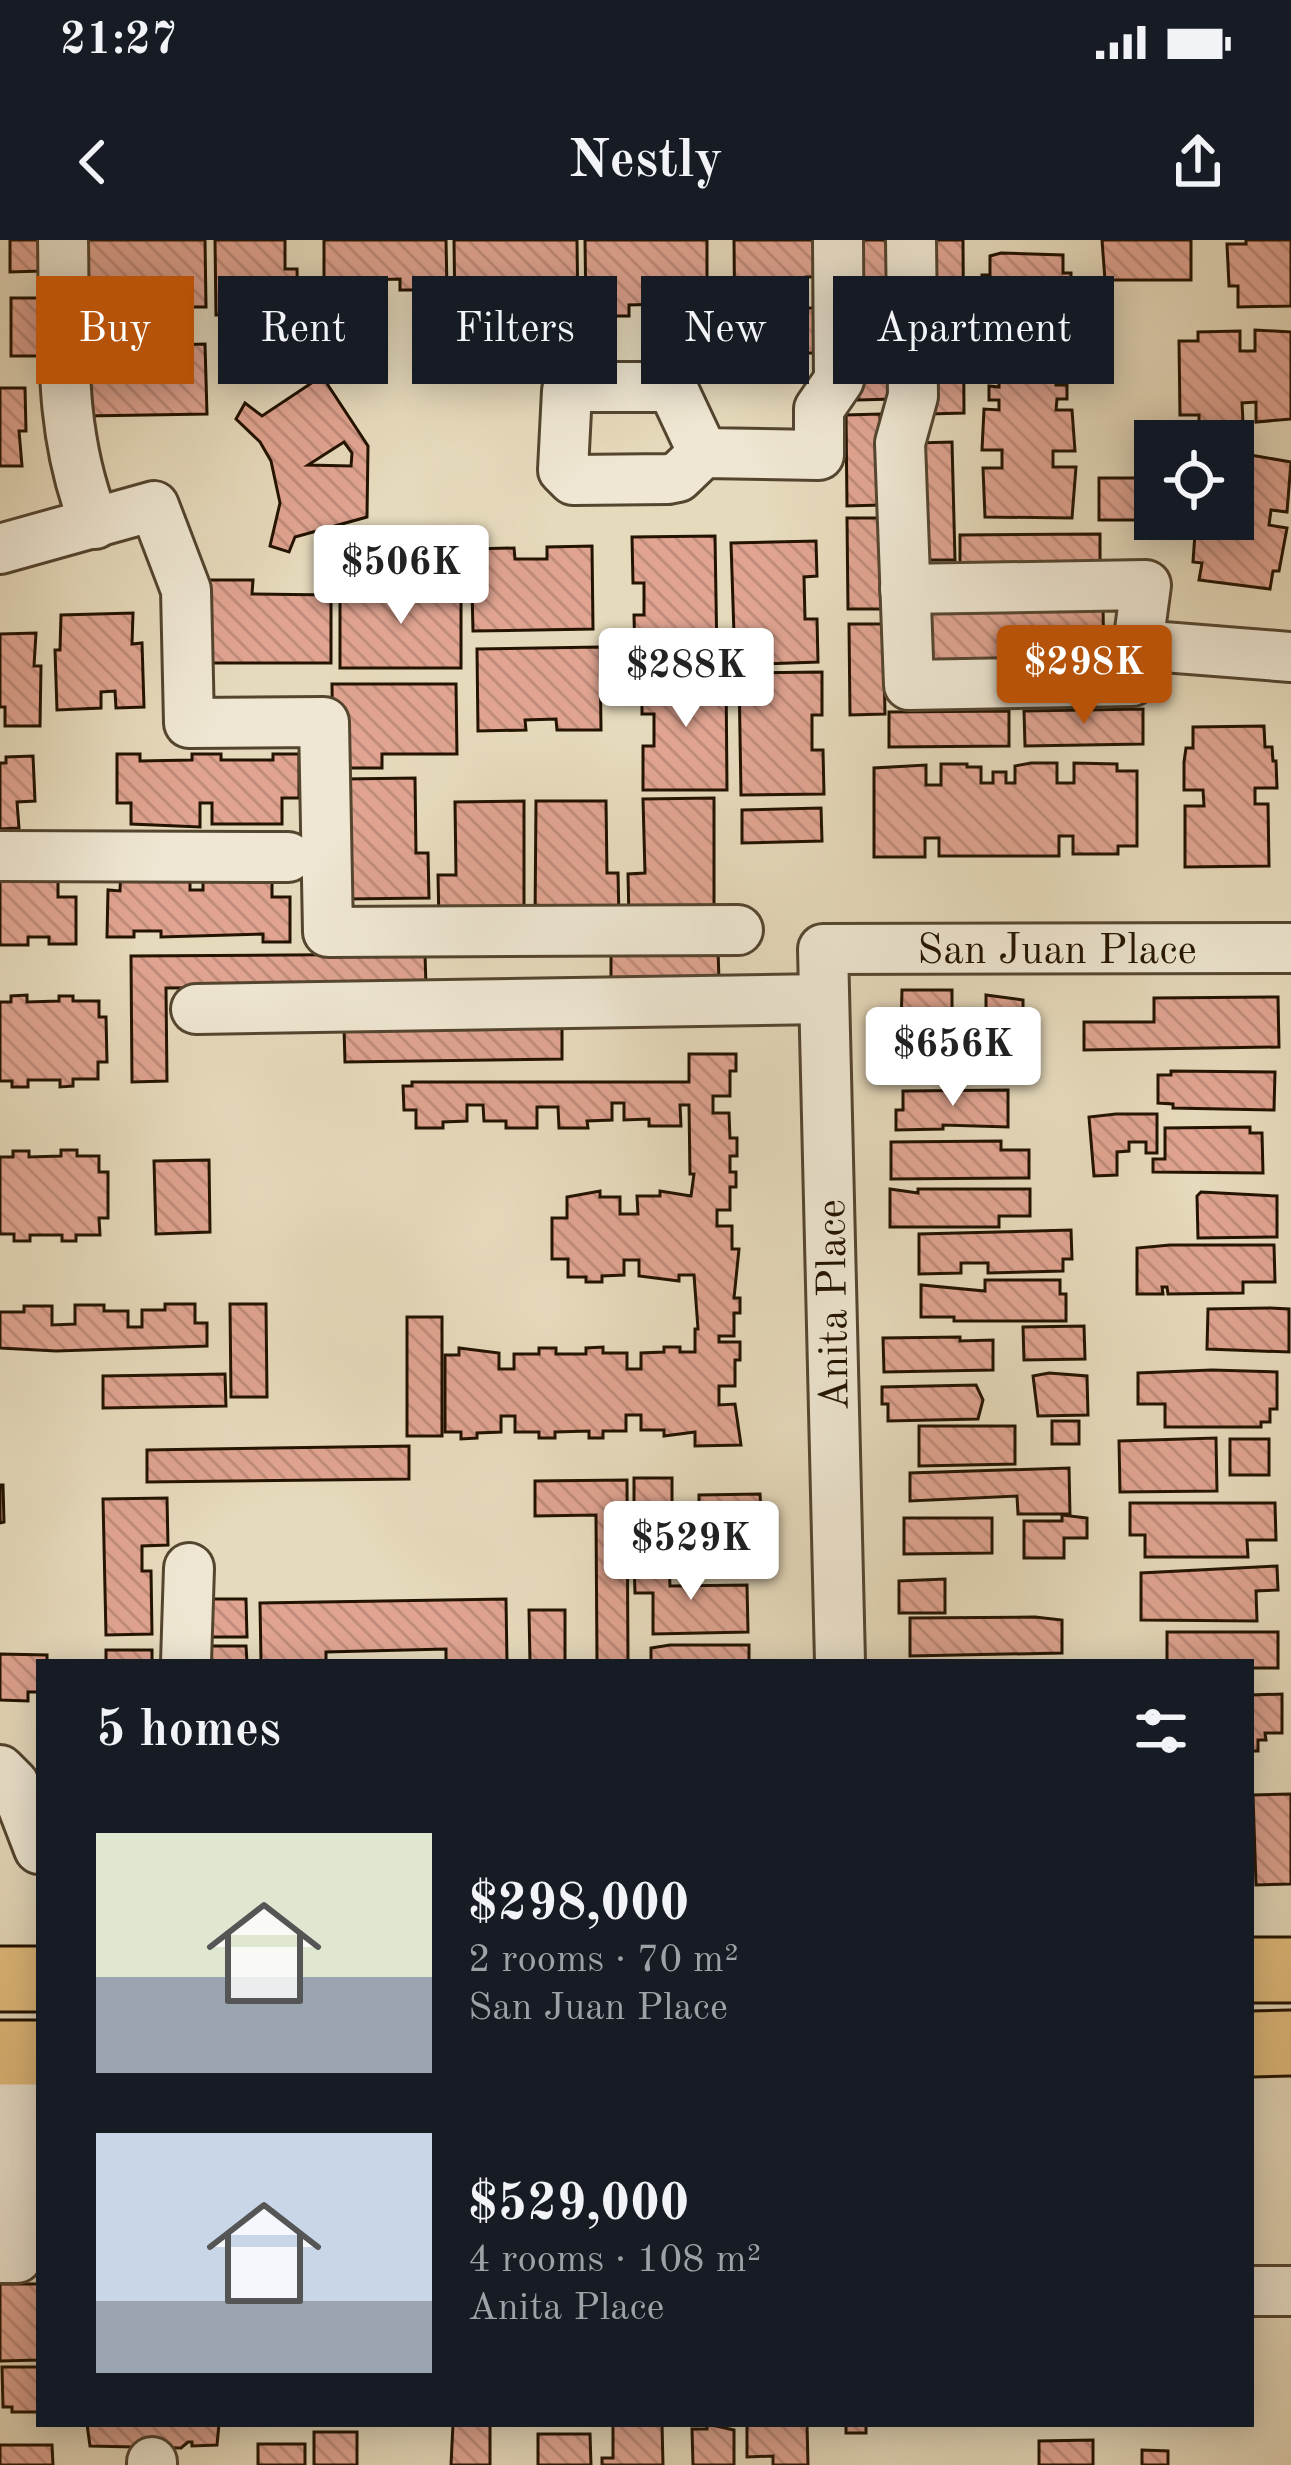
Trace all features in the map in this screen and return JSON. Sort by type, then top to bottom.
[{"type":"main road","points":[[1254,1970],[1291,1970]]},
{"type":"main road","points":[[0,1979],[36,1979]]},
{"type":"main road","points":[[1254,2044],[1291,2043]]},
{"type":"street","points":[[64,240],[65,410],[76,477],[95,524]]},
{"type":"street","points":[[703,453],[819,455],[819,409],[839,380],[838,240]]},
{"type":"street","points":[[905,589],[1146,585],[1132,681],[909,685],[905,589],[900,443],[913,396],[911,240]]},
{"type":"street","points":[[0,549],[154,506],[186,590],[188,724],[324,722],[328,932],[738,930]]},
{"type":"street","points":[[1138,645],[1291,657]]},
{"type":"street","points":[[0,856],[288,857]]},
{"type":"street","name":"San Juan Place","points":[[823,949],[1291,948]]},
{"type":"street","name":"Anita Place","points":[[823,949],[840,1659]]},
{"type":"street","points":[[196,1010],[824,1000]]},
{"type":"street","points":[[186,1659],[189,1568]]},
{"type":"street","points":[[0,1770],[20,1796],[36,1841]]},
{"type":"street","points":[[18,2053],[19,2258]]},
{"type":"street","points":[[1254,2291],[1291,2291]]},
{"type":"building","points":[[10,240],[41,240],[42,271],[10,272]]},
{"type":"building","points":[[83,240],[205,240],[206,307],[194,307],[194,276],[83,276]]},
{"type":"building","points":[[215,240],[285,240],[285,269],[297,269],[297,276],[218,276],[216,315]]},
{"type":"building","points":[[324,240],[446,240],[447,276],[412,276],[412,290],[400,290],[400,279],[388,276],[324,276]]},
{"type":"building","points":[[454,240],[577,240],[577,276],[454,276]]},
{"type":"building","points":[[585,240],[707,240],[707,276],[641,276],[641,305],[629,305],[629,316],[617,316],[617,276],[585,276]]},
{"type":"building","points":[[734,240],[816,240],[816,277],[734,276]]},
{"type":"building","points":[[856,240],[891,240],[891,276],[856,276]]},
{"type":"building","points":[[928,240],[963,240],[963,276],[928,276]]},
{"type":"building","points":[[1102,240],[1191,240],[1191,280],[1105,276]]},
{"type":"building","points":[[1246,240],[1291,240],[1291,306],[1238,307],[1238,286],[1229,286],[1227,244],[1246,244]]},
{"type":"building","points":[[1063,255],[1063,273],[1071,276],[982,276],[990,275],[990,256]]},
{"type":"building","points":[[11,298],[36,298],[36,356],[11,356]]},
{"type":"building","points":[[809,308],[817,308],[818,353],[809,353]]},
{"type":"building","points":[[1255,330],[1291,332],[1291,419],[1256,422],[1256,402],[1242,403],[1243,420],[1180,415],[1179,341],[1198,341],[1198,332],[1240,331],[1240,351],[1255,351]]},
{"type":"building","points":[[194,344],[205,344],[207,414],[85,416],[84,384],[194,384]]},
{"type":"building","points":[[310,384],[327,384],[368,446],[367,517],[295,537],[289,552],[270,546],[280,503],[271,461],[260,442],[236,419],[245,403],[262,416]],"holes":[[[344,442],[352,453],[351,466],[308,465]]]},
{"type":"building","points":[[858,384],[893,384],[893,399],[858,400]]},
{"type":"building","points":[[929,384],[964,384],[964,413],[929,414]]},
{"type":"building","points":[[1067,385],[1067,399],[1057,399],[1056,410],[1072,410],[1075,451],[1053,451],[1053,467],[1076,467],[1072,518],[985,517],[983,468],[1002,468],[1002,450],[982,450],[984,409],[999,410],[999,400],[989,400],[989,386]]},
{"type":"building","points":[[0,388],[25,388],[26,431],[19,431],[22,466],[0,466]]},
{"type":"building","points":[[880,414],[881,505],[847,506],[846,415]]},
{"type":"building","points":[[952,442],[955,560],[920,560],[917,443]]},
{"type":"building","points":[[1254,456],[1291,462],[1287,512],[1271,510],[1269,525],[1287,528],[1279,571],[1273,571],[1270,589],[1199,580],[1202,563],[1193,562],[1195,540],[1254,540]]},
{"type":"building","points":[[1099,478],[1134,478],[1134,520],[1099,520]]},
{"type":"building","points":[[847,518],[880,518],[882,609],[848,609]]},
{"type":"building","points":[[1100,534],[1100,569],[960,570],[960,535]]},
{"type":"building","points":[[715,536],[717,659],[635,660],[634,615],[644,615],[644,583],[633,583],[632,537]]},
{"type":"building","points":[[816,541],[817,576],[804,577],[805,619],[817,619],[818,662],[735,665],[731,543]]},
{"type":"building","points":[[592,546],[593,629],[473,631],[471,549],[514,548],[515,559],[547,559],[547,547]]},
{"type":"building","points":[[208,580],[253,580],[252,594],[331,595],[331,663],[208,663]]},
{"type":"building","points":[[461,583],[461,668],[340,668],[340,584],[386,584],[386,595],[416,595],[416,584]]},
{"type":"building","points":[[1103,605],[1104,672],[930,675],[929,607]]},
{"type":"building","points":[[133,613],[132,644],[142,643],[144,707],[116,708],[115,691],[101,692],[101,708],[57,710],[55,650],[60,650],[61,615]]},
{"type":"building","points":[[849,624],[883,624],[885,714],[850,715]]},
{"type":"building","points":[[36,633],[40,726],[5,726],[5,707],[0,707],[0,634]]},
{"type":"building","points":[[600,647],[601,730],[557,730],[556,719],[525,720],[526,730],[478,731],[477,649]]},
{"type":"building","points":[[642,670],[726,670],[727,790],[643,790],[643,746],[654,746],[654,714],[642,714]]},
{"type":"building","points":[[822,672],[822,715],[812,715],[812,750],[823,750],[824,794],[741,795],[739,673]]},
{"type":"building","points":[[332,684],[456,684],[457,754],[382,754],[382,768],[333,768]]},
{"type":"building","points":[[1143,709],[1143,744],[1025,746],[1024,711]]},
{"type":"building","points":[[1009,711],[1009,746],[889,747],[889,712]]},
{"type":"building","points":[[1264,726],[1265,747],[1272,747],[1276,761],[1277,788],[1255,788],[1255,804],[1268,804],[1269,866],[1185,867],[1185,806],[1204,806],[1203,790],[1184,790],[1186,748],[1193,748],[1193,727]]},
{"type":"building","points":[[117,754],[140,754],[140,761],[192,760],[192,754],[221,754],[221,760],[273,760],[273,754],[299,754],[299,798],[282,798],[282,824],[212,824],[212,803],[200,803],[200,827],[131,824],[131,803],[117,803]]},
{"type":"building","points":[[33,756],[35,801],[17,802],[19,828],[0,829],[0,763],[6,763],[6,757]]},
{"type":"building","points":[[1057,763],[1057,783],[1074,783],[1074,763],[1117,764],[1117,771],[1137,771],[1137,846],[1118,846],[1118,854],[1073,854],[1073,836],[1059,836],[1059,856],[939,856],[939,838],[925,838],[925,857],[874,857],[874,768],[926,765],[926,785],[941,785],[941,764],[967,764],[981,767],[981,783],[993,783],[993,772],[1006,772],[1006,783],[1015,783],[1015,766]]},
{"type":"building","points":[[415,778],[416,853],[428,853],[429,898],[346,899],[345,779]]},
{"type":"building","points":[[714,798],[714,919],[629,920],[628,874],[645,873],[643,799]]},
{"type":"building","points":[[524,801],[524,921],[439,922],[438,875],[456,875],[455,802]]},
{"type":"building","points":[[536,801],[606,801],[607,873],[618,873],[619,919],[535,920]]},
{"type":"building","points":[[821,808],[822,841],[742,843],[742,810]]},
{"type":"building","points":[[190,865],[190,890],[203,890],[203,866],[272,870],[272,897],[290,897],[290,942],[263,942],[263,934],[161,937],[161,931],[107,937],[108,890],[120,891],[121,866]]},
{"type":"building","points":[[0,871],[58,873],[58,897],[76,897],[76,944],[49,944],[49,937],[28,937],[28,945],[0,945]]},
{"type":"building","points":[[718,949],[719,981],[611,983],[611,950]]},
{"type":"building","points":[[425,954],[426,986],[166,988],[167,1081],[132,1082],[131,956]]},
{"type":"building","points":[[902,990],[952,990],[952,1027],[901,1027]]},
{"type":"building","points":[[27,995],[27,1002],[59,1001],[59,996],[99,1001],[99,1017],[106,1017],[107,1062],[98,1062],[98,1079],[73,1079],[73,1086],[60,1087],[60,1080],[28,1080],[28,1087],[0,1081],[0,1002]]},
{"type":"building","points":[[986,995],[1023,1000],[1023,1027],[986,1026]]},
{"type":"building","points":[[1278,997],[1279,1047],[1084,1050],[1084,1022],[1154,1022],[1154,998]]},
{"type":"building","points":[[562,1025],[562,1059],[345,1062],[344,1028]]},
{"type":"building","points":[[898,1043],[1032,1044],[1032,1079],[898,1079]]},
{"type":"building","points":[[689,1054],[736,1054],[730,1096],[713,1096],[713,1113],[729,1113],[730,1138],[737,1138],[737,1156],[730,1156],[736,1187],[730,1187],[730,1210],[717,1210],[717,1226],[732,1226],[732,1249],[739,1249],[734,1298],[740,1298],[740,1313],[734,1313],[734,1336],[719,1336],[719,1342],[740,1342],[740,1360],[735,1360],[735,1386],[719,1386],[719,1405],[735,1404],[741,1445],[695,1446],[695,1432],[664,1436],[664,1430],[641,1430],[641,1415],[626,1415],[626,1431],[603,1431],[603,1438],[589,1438],[589,1431],[555,1432],[555,1438],[515,1432],[515,1416],[501,1416],[501,1432],[477,1433],[477,1438],[461,1439],[461,1432],[445,1432],[445,1355],[459,1355],[459,1348],[499,1353],[499,1369],[514,1369],[514,1354],[539,1354],[539,1348],[556,1348],[556,1354],[586,1354],[586,1348],[603,1347],[603,1353],[627,1353],[627,1369],[641,1369],[641,1353],[664,1352],[664,1347],[695,1352],[694,1275],[679,1275],[679,1281],[639,1276],[639,1260],[624,1260],[624,1275],[586,1282],[586,1277],[568,1277],[568,1259],[552,1259],[552,1218],[567,1218],[567,1197],[600,1191],[600,1197],[620,1197],[620,1214],[638,1214],[637,1196],[660,1196],[660,1191],[691,1196],[689,1105],[680,1105],[681,1126],[649,1126],[649,1119],[624,1120],[624,1103],[612,1103],[612,1120],[587,1121],[588,1128],[559,1128],[558,1107],[537,1107],[537,1128],[506,1128],[506,1121],[484,1121],[483,1105],[467,1105],[467,1121],[443,1122],[443,1128],[416,1128],[416,1110],[404,1110],[403,1086],[412,1086],[412,1082],[689,1082]]},
{"type":"building","points":[[1171,1071],[1275,1072],[1274,1110],[1173,1108],[1173,1104],[1158,1103],[1158,1075],[1171,1075]]},
{"type":"building","points":[[1008,1090],[1008,1127],[943,1125],[943,1129],[896,1130],[903,1091]]},
{"type":"building","points":[[1157,1114],[1157,1153],[1146,1153],[1146,1142],[1129,1142],[1129,1151],[1117,1152],[1117,1175],[1094,1176],[1089,1117]]},
{"type":"building","points":[[1250,1127],[1250,1133],[1262,1133],[1263,1173],[1153,1172],[1153,1159],[1165,1159],[1165,1128]]},
{"type":"building","points":[[1001,1141],[1001,1150],[1029,1150],[1029,1178],[891,1179],[891,1142]]},
{"type":"building","points":[[61,1150],[99,1156],[99,1172],[108,1172],[108,1218],[99,1218],[100,1235],[76,1235],[76,1241],[62,1241],[62,1235],[30,1235],[30,1241],[14,1241],[14,1234],[0,1234],[0,1157],[13,1157],[13,1151],[29,1151],[29,1157],[61,1156]]},
{"type":"building","points":[[209,1160],[210,1232],[156,1234],[154,1161]]},
{"type":"building","points":[[890,1189],[918,1193],[918,1189],[1030,1189],[1030,1216],[999,1216],[999,1227],[890,1227]]},
{"type":"building","points":[[1201,1192],[1277,1196],[1277,1237],[1198,1238],[1197,1196]]},
{"type":"building","points":[[1071,1230],[1072,1259],[1063,1259],[1063,1271],[988,1273],[988,1263],[961,1263],[961,1273],[919,1274],[919,1234]]},
{"type":"building","points":[[1274,1245],[1275,1282],[1243,1282],[1243,1293],[1168,1294],[1167,1287],[1162,1287],[1163,1294],[1137,1294],[1137,1248]]},
{"type":"building","points":[[985,1280],[1060,1280],[1060,1294],[1066,1294],[1066,1321],[921,1317],[921,1285],[985,1291]]},
{"type":"building","points":[[165,1304],[195,1304],[195,1323],[207,1323],[207,1346],[0,1348],[0,1312],[52,1306],[52,1325],[75,1324],[75,1305],[104,1305],[104,1311],[128,1311],[128,1327],[142,1327],[142,1310],[165,1310]]},
{"type":"building","points":[[230,1304],[266,1304],[267,1397],[231,1397]]},
{"type":"building","points":[[1208,1309],[1289,1309],[1289,1352],[1207,1349]]},
{"type":"building","points":[[407,1317],[442,1317],[442,1436],[407,1436]]},
{"type":"building","points":[[1084,1326],[1085,1359],[1024,1360],[1023,1327]]},
{"type":"building","points":[[960,1337],[960,1341],[993,1340],[993,1370],[884,1372],[883,1338]]},
{"type":"building","points":[[1277,1372],[1277,1409],[1270,1409],[1270,1422],[1261,1422],[1261,1427],[1165,1427],[1165,1404],[1138,1404],[1138,1373]]},
{"type":"building","points":[[225,1374],[226,1406],[103,1408],[103,1376]]},
{"type":"building","points":[[1033,1376],[1087,1376],[1088,1415],[1038,1416]]},
{"type":"building","points":[[976,1385],[983,1400],[978,1419],[888,1421],[888,1404],[882,1404],[882,1387]]},
{"type":"building","points":[[1052,1421],[1079,1421],[1079,1444],[1052,1444]]},
{"type":"building","points":[[919,1426],[1015,1426],[1015,1464],[919,1466]]},
{"type":"building","points":[[1216,1438],[1217,1491],[1120,1492],[1119,1441]]},
{"type":"building","points":[[1230,1439],[1269,1439],[1269,1475],[1230,1475]]},
{"type":"building","points":[[409,1446],[409,1479],[147,1482],[147,1450]]},
{"type":"building","points":[[1069,1468],[1070,1514],[1018,1514],[1017,1496],[910,1501],[910,1473]]},
{"type":"building","points":[[634,1478],[672,1478],[672,1512],[634,1512]]},
{"type":"building","points":[[627,1480],[628,1659],[597,1659],[596,1515],[535,1516],[535,1481]]},
{"type":"building","points":[[0,1485],[4,1522],[0,1523]]},
{"type":"building","points":[[760,1494],[763,1549],[699,1550],[699,1495]]},
{"type":"building","points":[[167,1498],[168,1545],[142,1546],[142,1571],[151,1571],[152,1634],[106,1635],[103,1499]]},
{"type":"building","points":[[1130,1503],[1275,1503],[1276,1540],[1247,1540],[1248,1557],[1145,1557],[1145,1535],[1130,1535]]},
{"type":"building","points":[[1062,1515],[1087,1518],[1087,1538],[1064,1538],[1064,1558],[1024,1558],[1024,1521],[1062,1521]]},
{"type":"building","points":[[904,1518],[992,1518],[992,1553],[904,1554]]},
{"type":"building","points":[[634,1560],[669,1560],[670,1586],[747,1585],[748,1632],[653,1634],[653,1593],[635,1593]]},
{"type":"building","points":[[1277,1566],[1278,1590],[1256,1591],[1257,1621],[1141,1620],[1141,1573]]},
{"type":"building","points":[[945,1579],[945,1613],[899,1613],[899,1581]]},
{"type":"building","points":[[209,1599],[246,1599],[247,1637],[209,1637]]},
{"type":"building","points":[[506,1599],[507,1659],[446,1659],[446,1649],[261,1659],[260,1603]]},
{"type":"building","points":[[529,1610],[565,1610],[565,1659],[530,1659]]},
{"type":"building","points":[[910,1618],[1062,1620],[1062,1653],[910,1656]]},
{"type":"building","points":[[1167,1632],[1278,1632],[1278,1668],[1254,1668],[1254,1659],[1167,1659]]},
{"type":"building","points":[[749,1645],[749,1659],[651,1659],[651,1648]]},
{"type":"building","points":[[201,1646],[246,1646],[247,1659],[201,1659]]},
{"type":"building","points":[[106,1650],[152,1650],[152,1659],[106,1659]]},
{"type":"building","points":[[0,1654],[47,1655],[47,1659],[36,1659],[36,1692],[28,1692],[28,1701],[0,1700]]},
{"type":"building","points":[[1282,1694],[1282,1733],[1265,1733],[1266,1740],[1258,1740],[1258,1751],[1254,1751],[1254,1695]]},
{"type":"building","points":[[1291,1794],[1291,1884],[1256,1885],[1254,1795]]},
{"type":"building","points":[[0,2284],[36,2284],[36,2360],[0,2361]]},
{"type":"building","points":[[2,2367],[36,2367],[36,2412],[3,2407]]},
{"type":"building","points":[[87,2427],[219,2427],[217,2445],[90,2446]]},
{"type":"building","points":[[453,2427],[490,2427],[490,2465],[451,2465]]},
{"type":"building","points":[[613,2427],[662,2427],[663,2465],[602,2465],[602,2458],[613,2458]]},
{"type":"building","points":[[747,2427],[807,2427],[808,2465],[773,2465],[773,2456],[747,2457]]},
{"type":"building","points":[[846,2427],[866,2427],[866,2433],[846,2433]]},
{"type":"building","points":[[692,2429],[734,2430],[734,2465],[693,2465]]},
{"type":"building","points":[[314,2432],[357,2432],[357,2465],[314,2465]]},
{"type":"building","points":[[538,2434],[590,2434],[591,2465],[538,2465]]},
{"type":"building","points":[[1093,2440],[1093,2465],[1039,2465],[1039,2441]]},
{"type":"building","points":[[258,2444],[305,2444],[305,2465],[258,2465]]},
{"type":"building","points":[[0,2445],[52,2445],[53,2465],[0,2465]]},
{"type":"building","points":[[1142,2450],[1168,2451],[1168,2465],[1142,2465]]}]
